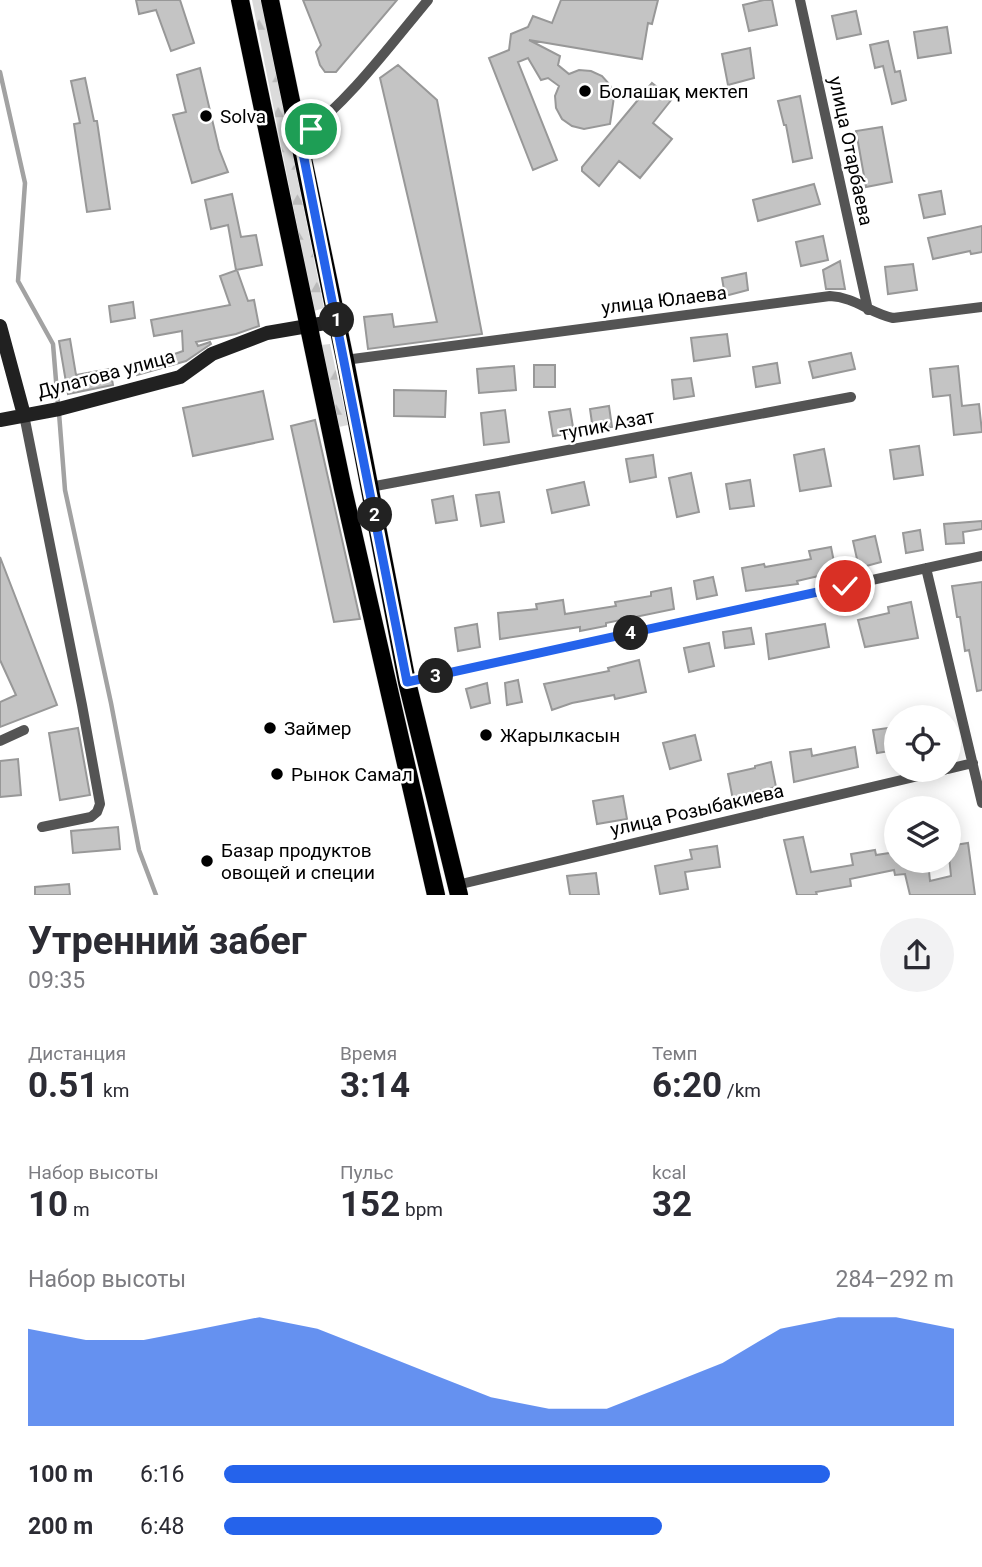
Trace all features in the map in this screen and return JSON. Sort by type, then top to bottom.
[{"type":"main road","points":[[240,0],[346,503],[436,895]]},
{"type":"main road","points":[[270,0],[345,360],[407,682],[458,890]]},
{"type":"street","points":[[300,138],[323,120],[362,79],[428,0]]},
{"type":"street","name":"улица Отарбаева","points":[[800,0],[868,310]]},
{"type":"street","name":"улица Юлаева","points":[[345,360],[830,296],[853,300],[868,310],[893,318],[982,307]]},
{"type":"street","name":"Дулатова улица","points":[[0,420],[59,409],[180,377],[212,354],[267,332],[337,321]]},
{"type":"street","points":[[0,326],[24,415],[100,804],[91,817],[42,827]]},
{"type":"street","name":"тупик Азат","points":[[370,487],[851,397]]},
{"type":"street","points":[[407,682],[982,556]]},
{"type":"street","points":[[926,568],[982,803]]},
{"type":"street","points":[[0,741],[24,730]]},
{"type":"street","name":"улица Розыбакиева","points":[[961,766],[973,763]]},
{"type":"street","name":"улица Розыбакиева","points":[[458,890],[894,782]]},
{"type":"green space","points":[[252,0],[261,0],[324,308],[314,311]]},
{"type":"green space","points":[[330,344],[348,425],[339,427],[321,345]]},
{"type":"building","points":[[136,0],[180,0],[194,43],[171,51],[156,10],[139,14]]},
{"type":"building","points":[[303,0],[397,0],[336,72],[325,72],[316,52],[321,45]]},
{"type":"building","name":"Болашақ мектеп","points":[[561,0],[658,0],[652,24],[648,23],[642,59],[529,40],[560,56],[558,65],[569,74],[579,70],[602,76],[610,85],[614,97],[610,124],[584,129],[572,126],[562,119],[556,108],[555,96],[559,86],[548,78],[541,80],[528,58],[518,62],[557,160],[533,170],[489,58],[509,50],[511,34],[528,27],[533,16],[552,23]]},
{"type":"building","points":[[772,0],[777,25],[749,31],[743,5]]},
{"type":"building","points":[[856,11],[861,34],[837,39],[832,16]]},
{"type":"building","points":[[947,27],[951,53],[918,58],[914,32]]},
{"type":"building","points":[[888,41],[895,72],[900,71],[906,100],[892,104],[883,66],[875,68],[870,45]]},
{"type":"building","points":[[750,48],[754,78],[728,85],[722,54]]},
{"type":"building","points":[[398,65],[437,100],[482,334],[368,349],[364,317],[392,314],[394,327],[437,322],[380,78]]},
{"type":"building","points":[[200,68],[219,149],[228,172],[192,183],[173,115],[186,112],[177,75]]},
{"type":"building","points":[[85,78],[94,121],[97,121],[110,209],[87,212],[74,124],[80,123],[71,81]]},
{"type":"building","points":[[652,83],[672,99],[653,123],[672,139],[640,178],[619,161],[599,186],[582,171],[582,167]]},
{"type":"building","points":[[800,96],[812,158],[793,162],[778,101]]},
{"type":"building","points":[[882,127],[892,182],[866,187],[856,131]]},
{"type":"building","points":[[814,184],[820,204],[758,221],[753,200]]},
{"type":"building","points":[[941,191],[945,214],[924,218],[919,195]]},
{"type":"building","points":[[232,194],[241,237],[256,235],[262,265],[236,270],[228,225],[211,229],[205,200]]},
{"type":"building","points":[[982,226],[982,252],[971,254],[970,251],[933,259],[928,238]]},
{"type":"building","points":[[823,236],[828,260],[801,266],[796,242]]},
{"type":"building","points":[[840,261],[845,289],[826,289],[823,270]]},
{"type":"building","points":[[913,264],[917,290],[888,294],[885,267]]},
{"type":"building","points":[[237,270],[248,301],[254,300],[259,326],[196,342],[198,346],[210,342],[211,344],[186,361],[137,375],[135,368],[183,351],[182,331],[154,336],[151,320],[230,305],[220,276]]},
{"type":"building","points":[[746,273],[748,290],[725,296],[722,278]]},
{"type":"building","points":[[133,302],[135,318],[111,322],[109,306]]},
{"type":"building","points":[[727,334],[730,356],[694,361],[691,338]]},
{"type":"building","points":[[70,339],[76,375],[110,369],[113,385],[68,394],[59,341]]},
{"type":"building","points":[[851,353],[855,369],[813,378],[809,362]]},
{"type":"building","points":[[777,363],[780,383],[756,387],[753,367]]},
{"type":"building","points":[[534,365],[555,365],[555,387],[534,387]]},
{"type":"building","points":[[514,366],[516,390],[479,393],[477,369]]},
{"type":"building","points":[[958,366],[962,406],[979,404],[982,432],[954,435],[950,395],[933,397],[930,369]]},
{"type":"building","points":[[691,378],[694,396],[674,399],[672,380]]},
{"type":"building","points":[[394,390],[446,391],[445,417],[394,416]]},
{"type":"building","points":[[263,391],[273,439],[193,456],[183,408]]},
{"type":"building","points":[[609,406],[612,427],[593,430],[590,409]]},
{"type":"building","points":[[570,409],[574,433],[553,436],[549,412]]},
{"type":"building","points":[[505,410],[509,442],[484,445],[481,413]]},
{"type":"building","points":[[315,420],[360,619],[334,622],[291,426]]},
{"type":"building","points":[[919,446],[923,475],[894,479],[890,450]]},
{"type":"building","points":[[824,449],[831,486],[800,491],[794,455]]},
{"type":"building","points":[[653,455],[656,477],[630,482],[626,459]]},
{"type":"building","points":[[691,473],[699,512],[677,517],[669,478]]},
{"type":"building","points":[[750,480],[754,506],[730,509],[726,484]]},
{"type":"building","points":[[584,482],[589,505],[552,513],[547,490]]},
{"type":"building","points":[[499,492],[504,522],[481,526],[476,495]]},
{"type":"building","points":[[453,496],[457,520],[436,523],[432,500]]},
{"type":"building","points":[[982,521],[982,529],[963,532],[964,543],[946,544],[944,524]]},
{"type":"building","points":[[920,530],[923,550],[906,553],[903,533]]},
{"type":"building","points":[[875,536],[881,562],[859,568],[853,541]]},
{"type":"building","points":[[831,547],[836,572],[797,581],[798,584],[746,591],[742,568],[811,559],[809,551]]},
{"type":"building","points":[[0,557],[57,705],[0,727],[0,702],[16,695],[0,660]]},
{"type":"building","points":[[713,577],[717,595],[697,599],[694,581]]},
{"type":"building","points":[[982,582],[982,690],[977,691],[969,650],[965,651],[952,586]]},
{"type":"building","points":[[671,588],[674,609],[580,631],[580,627],[500,639],[498,613],[537,609],[536,604],[563,600],[565,614],[616,606],[615,602],[651,596],[651,592]]},
{"type":"building","points":[[911,602],[918,638],[865,647],[858,620],[889,613],[888,607]]},
{"type":"building","points":[[477,624],[480,647],[458,651],[455,628]]},
{"type":"building","points":[[825,624],[829,647],[769,659],[766,634]]},
{"type":"building","points":[[751,628],[754,644],[725,648],[723,632]]},
{"type":"building","points":[[709,643],[714,666],[689,672],[684,648]]},
{"type":"building","points":[[639,660],[646,692],[615,699],[614,695],[572,703],[552,710],[544,684],[609,671],[608,668]]},
{"type":"building","points":[[518,680],[522,702],[507,705],[505,683]]},
{"type":"building","points":[[487,683],[490,703],[471,708],[466,689]]},
{"type":"building","points":[[78,728],[90,795],[60,800],[49,733]]},
{"type":"building","points":[[884,729],[884,752],[877,753],[873,730]]},
{"type":"building","points":[[695,735],[701,760],[670,769],[663,743]]},
{"type":"building","points":[[855,747],[858,767],[794,782],[790,752],[811,749],[812,756]]},
{"type":"building","points":[[18,759],[21,795],[0,797],[0,761]]},
{"type":"building","points":[[771,762],[776,787],[733,800],[728,774]]},
{"type":"building","points":[[623,796],[627,819],[597,824],[593,801]]},
{"type":"building","points":[[118,827],[120,849],[73,853],[71,831]]},
{"type":"building","points":[[803,837],[811,872],[853,865],[851,854],[875,850],[876,855],[884,854],[884,872],[850,879],[851,886],[816,892],[817,895],[797,895],[784,840]]},
{"type":"building","points":[[968,843],[975,895],[910,895],[905,874],[895,873],[929,873],[930,881],[951,876],[951,873],[961,873],[961,844]]},
{"type":"building","points":[[717,846],[720,867],[685,872],[688,889],[660,894],[655,866],[692,859],[690,850]]},
{"type":"building","points":[[596,873],[599,895],[570,895],[567,876]]},
{"type":"building","points":[[69,884],[70,895],[35,895],[35,887]]},
{"type":"waterway","points":[[0,72],[25,183],[18,281],[53,344],[58,405]]},
{"type":"waterway","points":[[59,413],[65,490],[111,703],[139,850],[156,895]]},
{"type":"place","name":"Болашақ мектеп","points":[[585,91]]},
{"type":"place","name":"Solva","points":[[206,116]]},
{"type":"place","name":"Займер","points":[[270,728]]},
{"type":"place","name":"Жарылкасын","points":[[486,735]]},
{"type":"place","name":"Рынок Самал","points":[[277,774]]},
{"type":"place","name":"Базар продуктов овощей и специи","points":[[207,861]]},
{"type":"route","points":[[311,129],[300,138],[407,682],[845,586]]}]
